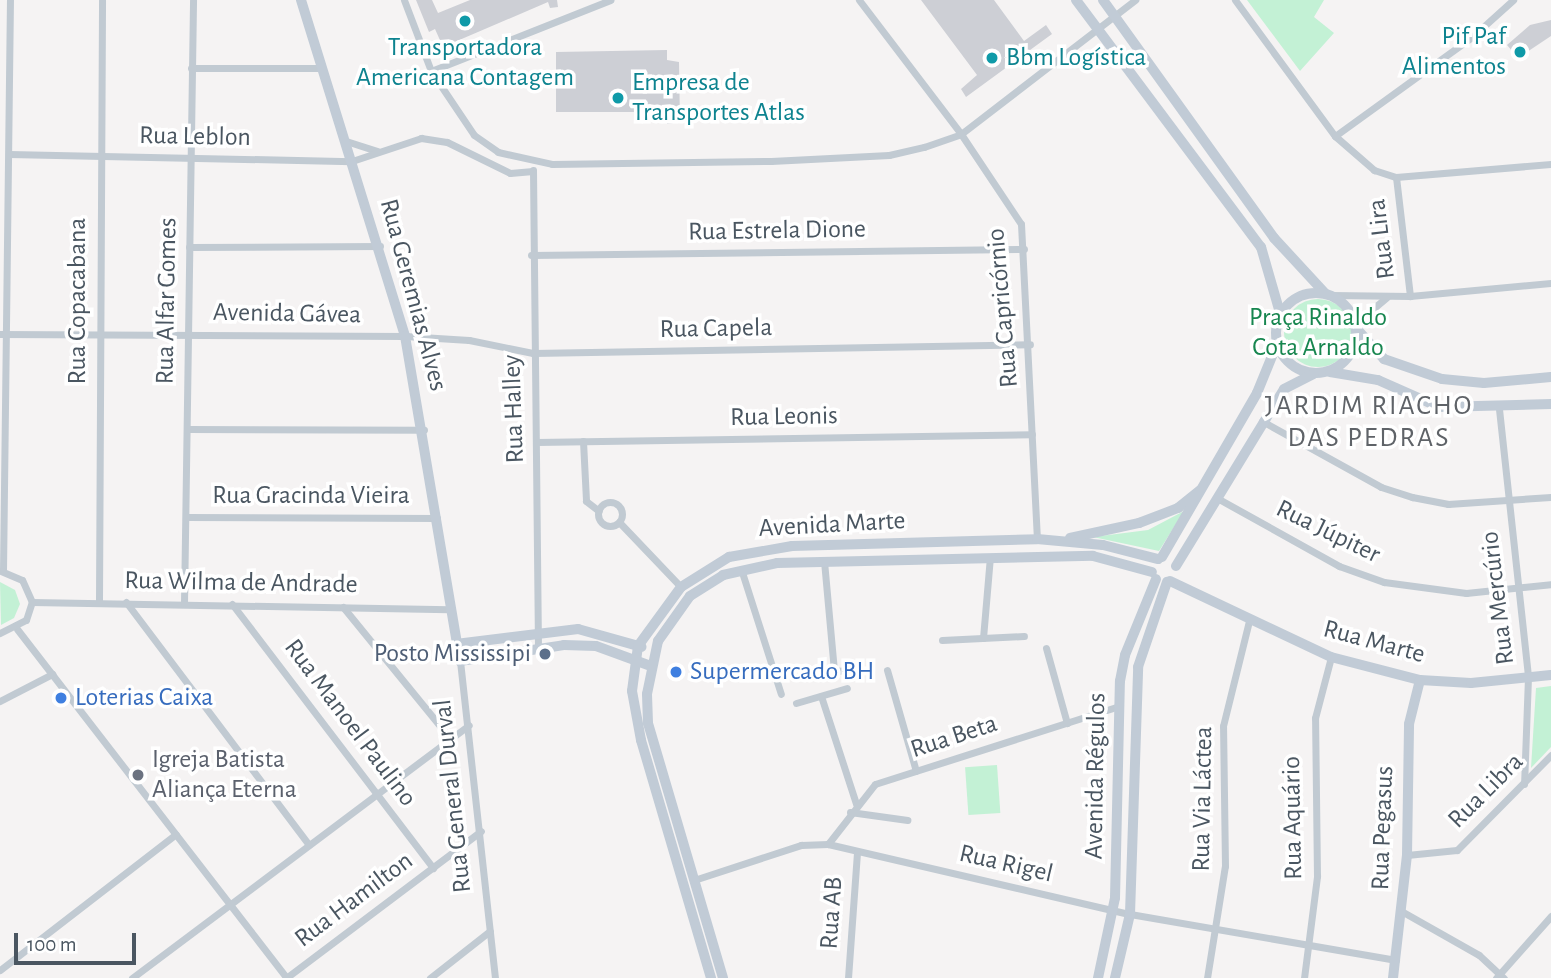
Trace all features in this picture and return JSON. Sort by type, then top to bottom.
[{"type":"street","points":[[0,633],[17,629],[32,602],[22,580],[1,571],[9,380],[4,191],[9,154],[10,0]]},
{"type":"street","name":"Rua Copacabana","points":[[99,601],[99,155],[102,0]]},
{"type":"street","name":"Rua Alfar Gomes","points":[[184,603],[193,0]]},
{"type":"street","name":"Rua Geremias Alves","points":[[301,0],[380,246],[405,336],[424,430],[449,609]]},
{"type":"street","points":[[404,0],[431,71],[474,135],[498,152],[533,162],[889,155],[961,134],[1096,27],[1135,0]]},
{"type":"street","points":[[431,71],[610,0]]},
{"type":"street","name":"Rua Capricórnio","points":[[859,0],[1010,202],[1024,249],[1037,539]]},
{"type":"street","points":[[1076,0],[1261,247],[1280,313],[1277,344],[1208,484],[1160,558],[1166,576]]},
{"type":"street","points":[[1103,0],[1274,238],[1328,294],[1384,359],[1442,379],[1484,383],[1551,377]]},
{"type":"street","points":[[1234,0],[1335,135],[1362,162],[1396,177],[1551,164]]},
{"type":"street","points":[[1335,135],[1474,36],[1513,0]]},
{"type":"street","points":[[191,68],[323,68]]},
{"type":"street","name":"Rua Leblon","points":[[9,154],[352,161],[409,140],[436,139],[510,173],[533,171]]},
{"type":"street","points":[[346,141],[377,151]]},
{"type":"street","name":"Rua Halley","points":[[533,162],[531,255],[537,442],[538,646]]},
{"type":"street","name":"Rua Lira","points":[[1396,177],[1410,296]]},
{"type":"street","points":[[189,247],[380,246]]},
{"type":"street","name":"Rua Estrela Dione","points":[[531,255],[1024,249]]},
{"type":"street","points":[[1280,313],[1299,296],[1410,296],[1551,283]]},
{"type":"street","points":[[1327,372],[1347,360],[1356,326],[1388,297]]},
{"type":"street","name":"Avenida Gávea","points":[[0,334],[405,336]]},
{"type":"street","name":"Rua Capela","points":[[405,336],[469,340],[533,354],[1030,344]]},
{"type":"street","points":[[1277,344],[1291,365],[1313,373],[1369,377],[1439,407],[1499,409],[1551,404]]},
{"type":"street","name":"Avenida Régulos","points":[[1098,978],[1114,910],[1117,707],[1125,655],[1166,576],[1217,498],[1262,421],[1284,389],[1313,373]]},
{"type":"street","points":[[0,380],[9,380]]},
{"type":"street","name":"Rua Mercúrio","points":[[1499,409],[1528,677],[1524,783]]},
{"type":"street","points":[[1262,421],[1381,487],[1412,497],[1448,504],[1551,497]]},
{"type":"street","points":[[187,429],[424,430]]},
{"type":"street","name":"Rua Leonis","points":[[537,442],[1032,434]]},
{"type":"street","points":[[583,442],[586,501],[599,511],[606,525],[619,522]]},
{"type":"street","points":[[1058,541],[1165,513],[1208,484]]},
{"type":"street","name":"Rua Júpiter","points":[[1217,498],[1339,566],[1384,582],[1466,593],[1551,584]]},
{"type":"street","points":[[599,511],[606,503],[617,505],[619,522],[690,596]]},
{"type":"street","name":"Rua Gracinda Vieira","points":[[186,517],[437,518]]},
{"type":"street","name":"Avenida Marte","points":[[723,978],[641,740],[632,691],[638,646],[681,587],[729,556],[757,550],[1037,539],[1160,558],[1166,576]]},
{"type":"street","points":[[983,638],[989,541]]},
{"type":"street","name":"Avenida Marte","points":[[710,978],[648,723],[651,666],[655,650],[670,619],[690,596],[740,569],[824,561],[1093,556],[1166,576]]},
{"type":"street","points":[[824,561],[834,671],[850,670]]},
{"type":"street","points":[[740,569],[781,694]]},
{"type":"street","name":"Avenida Régulos","points":[[1115,978],[1130,914],[1137,678],[1166,576]]},
{"type":"street","name":"Rua Marte","points":[[1166,576],[1249,621],[1331,657],[1420,680],[1551,675]]},
{"type":"street","name":"Rua Wilma de Andrade","points":[[32,602],[99,601],[449,609]]},
{"type":"street","points":[[126,602],[309,845]]},
{"type":"street","name":"Rua Manoel Paulino","points":[[232,604],[433,868]]},
{"type":"street","points":[[343,607],[450,738]]},
{"type":"street","name":"Rua General Durval","points":[[449,609],[469,725],[495,978]]},
{"type":"street","name":"Rua Via Láctea","points":[[1207,978],[1219,929],[1225,866],[1223,726],[1249,621]]},
{"type":"street","points":[[17,629],[287,978]]},
{"type":"street","points":[[456,644],[537,631],[600,632],[655,650]]},
{"type":"street","points":[[942,640],[1024,636]]},
{"type":"street","points":[[460,661],[538,646],[596,646],[651,666]]},
{"type":"street","points":[[1046,648],[1067,723]]},
{"type":"street","name":"Rua Aquário","points":[[1304,978],[1311,945],[1317,876],[1312,746],[1331,657]]},
{"type":"street","points":[[887,670],[916,771]]},
{"type":"street","points":[[0,701],[52,674]]},
{"type":"street","name":"Rua Pegasus","points":[[1393,978],[1408,855],[1409,724],[1420,680]]},
{"type":"street","points":[[796,703],[847,688]]},
{"type":"street","points":[[821,696],[856,804]]},
{"type":"street","name":"Rua Beta","points":[[828,844],[856,804],[875,784],[1117,707]]},
{"type":"street","points":[[132,978],[469,725]]},
{"type":"street","name":"Rua Libra","points":[[1408,855],[1457,850],[1551,756]]},
{"type":"street","points":[[850,812],[907,820]]},
{"type":"street","name":"Rua Hamilton","points":[[287,978],[481,831]]},
{"type":"street","points":[[0,970],[176,834]]},
{"type":"street","name":"Rua Rigel","points":[[688,881],[801,845],[828,844],[1130,914],[1396,960]]},
{"type":"street","name":"Rua AB","points":[[848,978],[858,852]]},
{"type":"street","points":[[1403,912],[1500,970],[1504,978]]},
{"type":"street","points":[[1496,978],[1500,970],[1551,916]]},
{"type":"street","points":[[430,978],[490,931]]},
{"type":"green space","points":[[1247,0],[1324,0],[1314,17],[1334,33],[1300,71]]},
{"type":"green space","name":"Praça Rinaldo Cota Arnaldo","points":[[1311,299],[1325,299],[1337,304],[1347,314],[1352,333],[1347,352],[1337,362],[1325,367],[1311,367],[1299,362],[1289,352],[1284,340],[1284,326],[1289,314],[1299,304]]},
{"type":"green space","points":[[1184,511],[1159,551],[1093,537],[1148,530]]},
{"type":"green space","points":[[0,582],[15,590],[20,604],[14,618],[1,625]]},
{"type":"green space","points":[[1551,686],[1551,747],[1531,768],[1536,688]]},
{"type":"green space","points":[[997,765],[1000,813],[968,815],[965,767]]},
{"type":"building","name":"Transportadora Americana Contagem","points":[[416,0],[432,0],[438,13],[470,0],[557,0],[558,7],[550,8],[548,2],[443,47],[435,29],[429,32]]},
{"type":"building","name":"Bbm Logística","points":[[921,0],[994,0],[1024,41],[1046,25],[1052,34],[966,97],[961,89],[977,75]]},
{"type":"building","name":"Pif Paf Alimentos","points":[[1551,20],[1551,36],[1518,58],[1507,45],[1530,25]]},
{"type":"building","name":"Empresa de Transportes Atlas","points":[[667,50],[667,60],[679,62],[680,122],[667,124],[667,112],[556,112],[556,52]]},
{"type":"place","name":"Transportadora Americana Contagem","points":[[465,21]]},
{"type":"place","name":"Pif Paf Alimentos","points":[[1520,52]]},
{"type":"place","name":"Bbm Logística","points":[[992,58]]},
{"type":"place","name":"Empresa de Transportes Atlas","points":[[618,98]]},
{"type":"place","name":"Posto Mississipi","points":[[545,654]]},
{"type":"place","name":"Supermercado BH","points":[[676,672]]},
{"type":"place","name":"Loterias Caixa","points":[[61,698]]},
{"type":"place","name":"Igreja Batista Aliança Eterna","points":[[138,775]]},
{"type":"district","name":"JARDIM RIACHO DAS PEDRAS","points":[[1369,422]]}]
